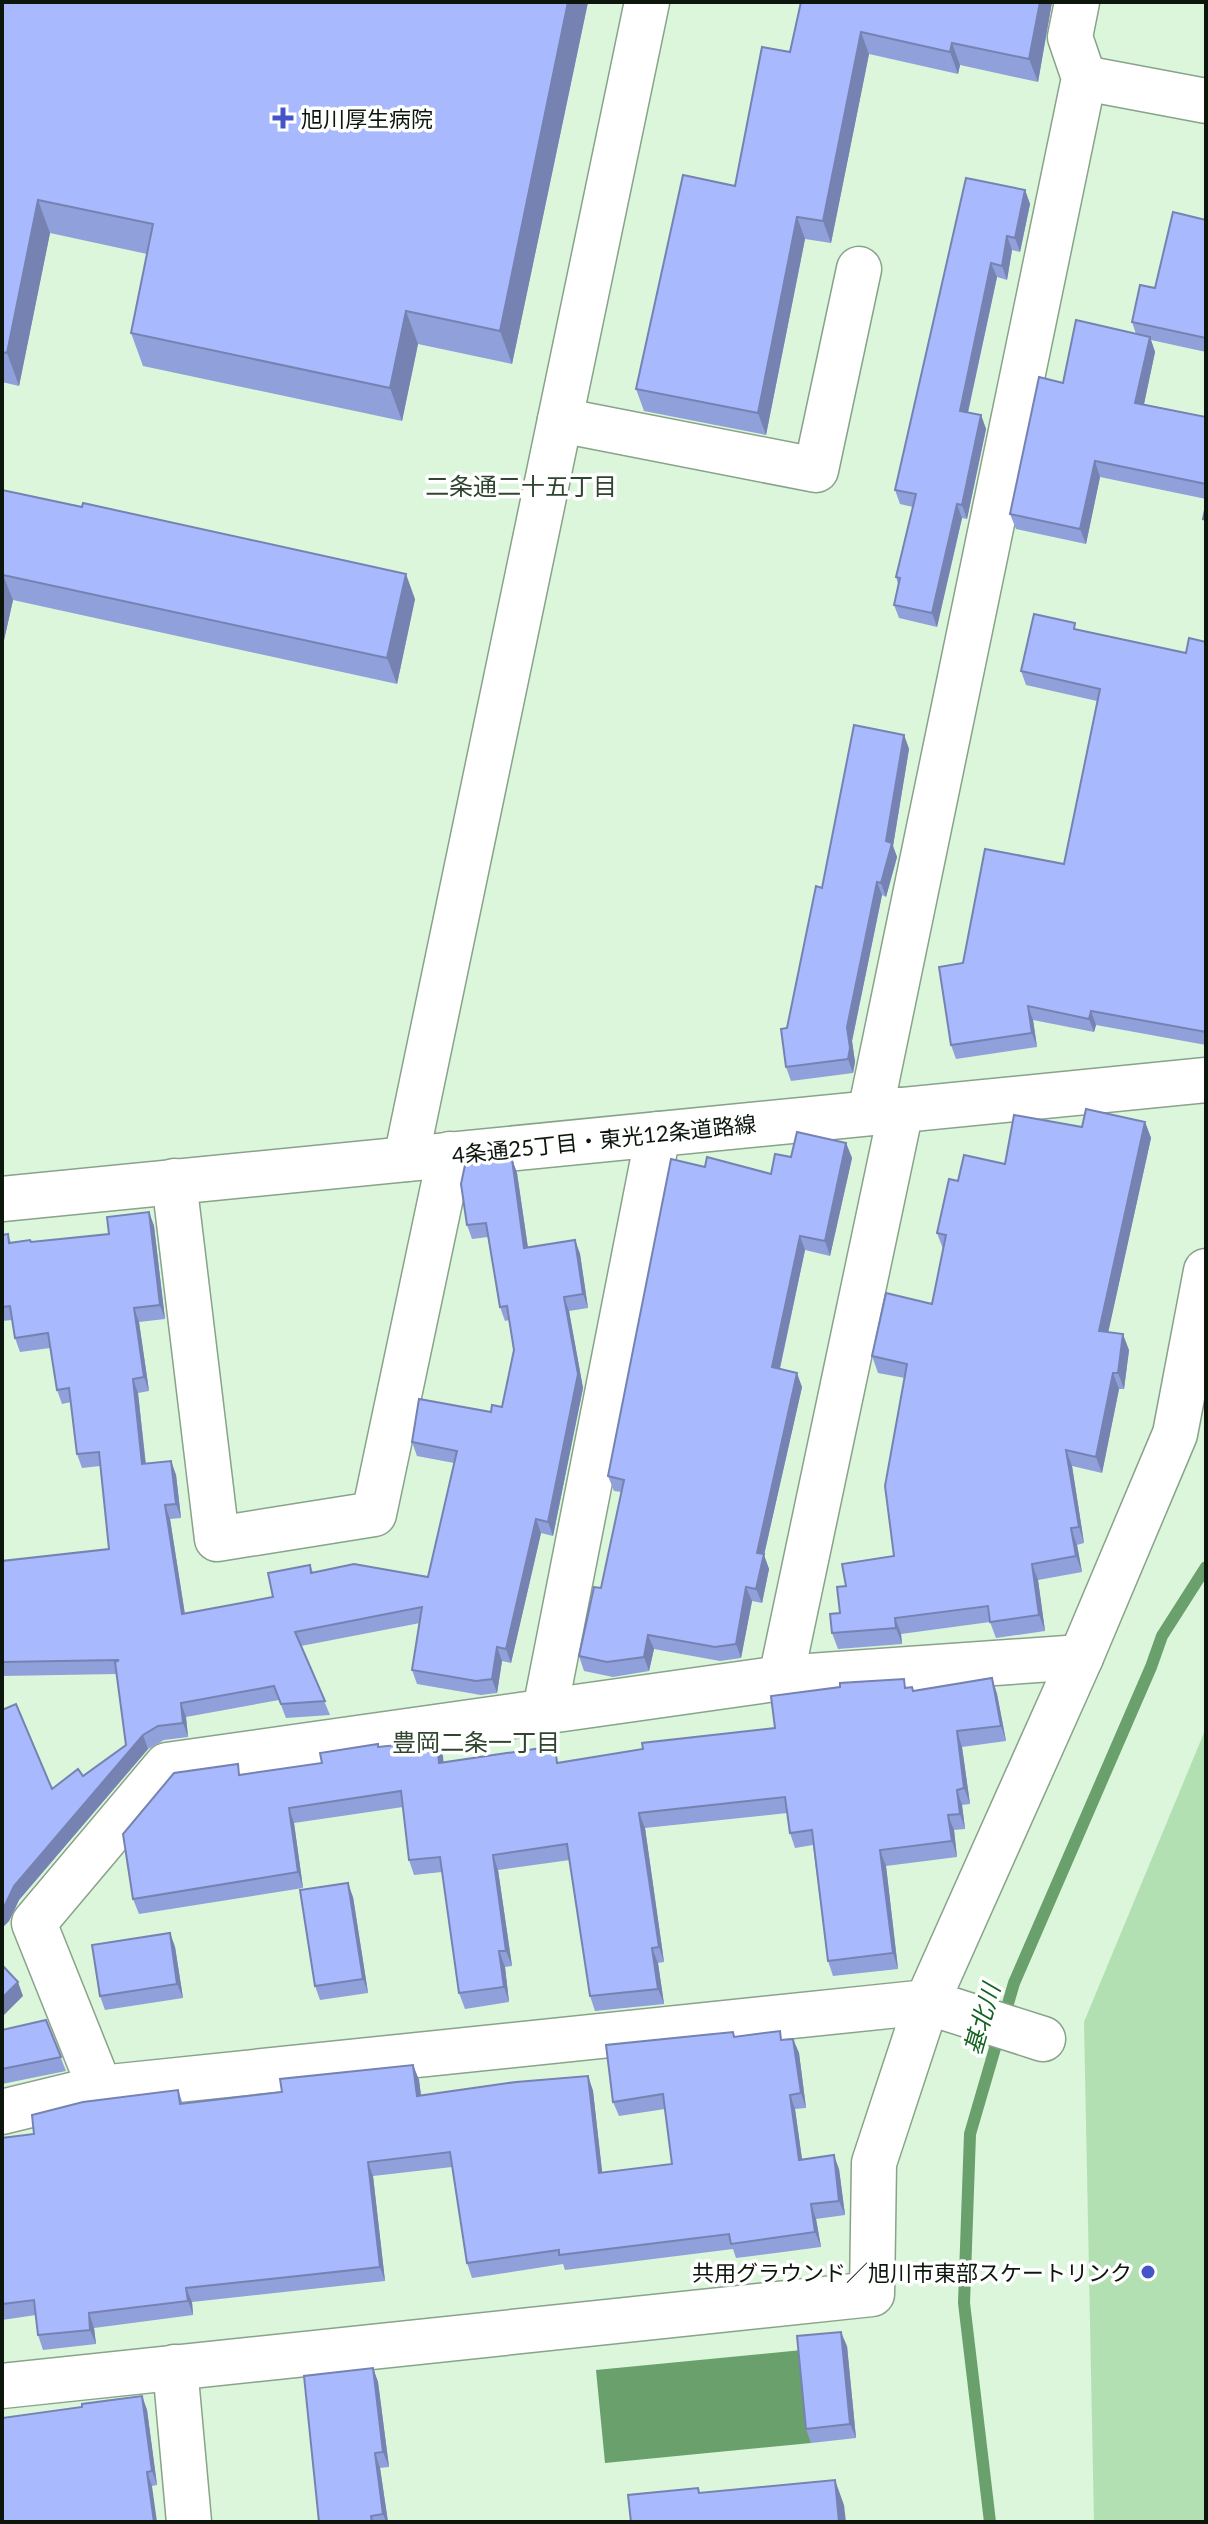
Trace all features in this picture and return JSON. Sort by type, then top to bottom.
[{"type":"street","points":[[406,1159],[647,2]]},
{"type":"street","points":[[781,1678],[1084,78],[1070,37],[1077,2]]},
{"type":"street","points":[[1084,78],[1206,101]]},
{"type":"street","points":[[560,420],[816,470],[859,269]]},
{"type":"street","name":"4条通25丁目・東光12条道路線","points":[[2,1199],[1206,1080]]},
{"type":"street","points":[[545,1710],[658,1134]]},
{"type":"street","points":[[174,1181],[217,1539],[374,1514],[450,1154]]},
{"type":"street","points":[[2,2386],[872,2294],[874,2163],[1175,1434],[1206,1271]]},
{"type":"street","points":[[100,2088],[34,1923],[167,1765],[781,1678],[1081,1657]]},
{"type":"street","points":[[2,2112],[100,2088],[940,2006],[1024,2034]]},
{"type":"street","points":[[175,2367],[189,2522]]},
{"type":"shaded area","name":"共用グラウンド／旭川市東部スケートリンク","points":[[1206,1728],[1206,2522],[1094,2522],[1084,2022]]},
{"type":"shaded area","points":[[802,2350],[811,2443],[605,2463],[596,2370]]},
{"type":"building","name":"旭川厚生病院","points":[[2,2],[568,2],[500,331],[406,311],[390,388],[131,333],[153,224],[38,200],[7,353],[2,352]]},
{"type":"building","points":[[801,2],[1040,2],[1029,59],[952,43],[950,52],[861,32],[823,221],[797,217],[758,413],[636,389],[683,175],[735,186],[762,47],[790,52]]},
{"type":"building","points":[[966,178],[1025,190],[1015,238],[1007,236],[1002,266],[991,263],[960,411],[981,415],[962,505],[957,504],[932,613],[894,605],[900,578],[896,577],[916,494],[895,490]]},
{"type":"building","points":[[1173,212],[1206,220],[1206,338],[1132,322],[1140,285],[1155,288]]},
{"type":"building","points":[[1076,320],[1150,337],[1135,403],[1206,417],[1206,484],[1095,461],[1080,529],[1010,514],[1039,377],[1063,383]]},
{"type":"building","points":[[2,490],[82,507],[83,503],[406,574],[387,658],[3,575],[2,581]]},
{"type":"building","points":[[1034,614],[1075,623],[1074,629],[1186,653],[1189,638],[1206,642],[1206,1032],[1091,1011],[1089,1019],[1028,1006],[1032,1033],[951,1045],[939,967],[963,963],[985,849],[1064,864],[1100,689],[1021,671]]},
{"type":"building","points":[[854,725],[904,735],[886,841],[892,843],[881,883],[877,882],[847,1027],[848,1059],[786,1067],[781,1029],[787,1028],[816,886],[822,888]]},
{"type":"building","points":[[1086,1109],[1145,1122],[1099,1331],[1123,1334],[1118,1373],[1113,1373],[1096,1457],[1066,1450],[1079,1527],[1071,1528],[1076,1556],[1032,1564],[1039,1615],[990,1622],[988,1606],[895,1618],[896,1628],[832,1633],[830,1614],[840,1613],[837,1587],[846,1586],[842,1564],[894,1556],[885,1486],[907,1364],[872,1356],[886,1293],[932,1304],[946,1235],[937,1233],[949,1179],[958,1181],[964,1155],[1005,1164],[1014,1115],[1082,1127]]},
{"type":"building","points":[[797,1132],[846,1143],[825,1241],[800,1236],[772,1367],[797,1373],[757,1553],[764,1554],[756,1589],[746,1587],[736,1644],[715,1647],[648,1635],[644,1657],[607,1662],[579,1656],[594,1587],[601,1588],[624,1480],[608,1476],[671,1159],[705,1167],[707,1157],[771,1174],[775,1154],[791,1157]]},
{"type":"building","points":[[512,1159],[524,1248],[575,1240],[583,1294],[564,1297],[578,1374],[548,1522],[536,1519],[506,1649],[497,1647],[492,1679],[476,1681],[412,1670],[422,1607],[295,1632],[325,1701],[281,1704],[274,1686],[181,1703],[183,1723],[158,1726],[143,1735],[14,1886],[2,1909],[2,1710],[16,1704],[52,1789],[78,1769],[83,1776],[126,1745],[115,1662],[119,1660],[2,1662],[2,1561],[109,1549],[99,1452],[77,1454],[69,1388],[57,1390],[48,1333],[15,1338],[10,1306],[2,1307],[2,1235],[8,1234],[9,1243],[109,1234],[107,1217],[149,1212],[160,1305],[134,1308],[144,1377],[133,1379],[142,1464],[171,1461],[176,1504],[165,1505],[182,1614],[273,1597],[268,1573],[310,1565],[311,1573],[354,1564],[428,1577],[457,1451],[412,1442],[419,1399],[491,1412],[492,1405],[502,1407],[514,1350],[507,1306],[500,1307],[486,1223],[467,1225],[461,1184],[465,1165]]},
{"type":"building","points":[[992,1678],[1001,1726],[957,1731],[964,1788],[957,1790],[960,1814],[948,1815],[952,1841],[880,1850],[893,1953],[828,1961],[812,1830],[790,1833],[785,1797],[639,1813],[659,1947],[652,1948],[658,1989],[590,1996],[567,1844],[493,1855],[506,1951],[499,1951],[504,1987],[459,1993],[440,1857],[409,1860],[401,1791],[289,1808],[298,1872],[133,1899],[123,1834],[174,1773],[238,1764],[239,1775],[322,1763],[320,1753],[378,1744],[378,1747],[437,1741],[439,1763],[555,1746],[557,1763],[643,1749],[642,1743],[775,1728],[771,1696],[840,1687],[840,1683],[904,1679],[905,1688],[912,1687],[913,1691]]},
{"type":"building","points":[[348,1883],[363,1979],[315,1986],[300,1890]]},
{"type":"building","points":[[170,1933],[177,1984],[100,1996],[92,1945]]},
{"type":"building","points":[[2,1965],[18,1982],[2,1998]]},
{"type":"building","points":[[46,2020],[61,2057],[2,2069],[2,2030]]},
{"type":"building","points":[[780,2031],[781,2040],[793,2039],[801,2093],[790,2095],[799,2160],[834,2155],[839,2201],[811,2204],[815,2232],[731,2244],[729,2234],[559,2255],[559,2250],[467,2263],[450,2152],[368,2162],[380,2267],[186,2288],[188,2301],[89,2313],[90,2330],[38,2335],[34,2300],[2,2304],[2,2138],[34,2134],[32,2115],[83,2102],[178,2090],[180,2104],[282,2092],[280,2079],[413,2065],[417,2096],[516,2082],[588,2076],[599,2173],[672,2164],[663,2094],[613,2102],[606,2045],[733,2032],[734,2037]]},
{"type":"building","points":[[841,2332],[850,2424],[806,2429],[797,2336]]},
{"type":"building","points":[[373,2368],[383,2452],[375,2453],[383,2514],[371,2516],[372,2522],[319,2522],[304,2376]]},
{"type":"building","points":[[142,2396],[152,2471],[147,2472],[154,2522],[2,2522],[2,2418]]},
{"type":"building","points":[[835,2480],[839,2522],[631,2522],[628,2495],[698,2488],[699,2493]]},
{"type":"waterway","name":"基北川","points":[[990,2522],[964,2303],[970,2134],[1014,1983],[1162,1636],[1206,1567]]},
{"type":"place","name":"旭川厚生病院","points":[[283,118]]},
{"type":"place","name":"共用グラウンド／旭川市東部スケートリンク","points":[[1148,2272]]},
{"type":"district","name":"二条通二十五丁目","points":[[521,485]]},
{"type":"district","name":"豊岡二条一丁目","points":[[476,1741]]}]
